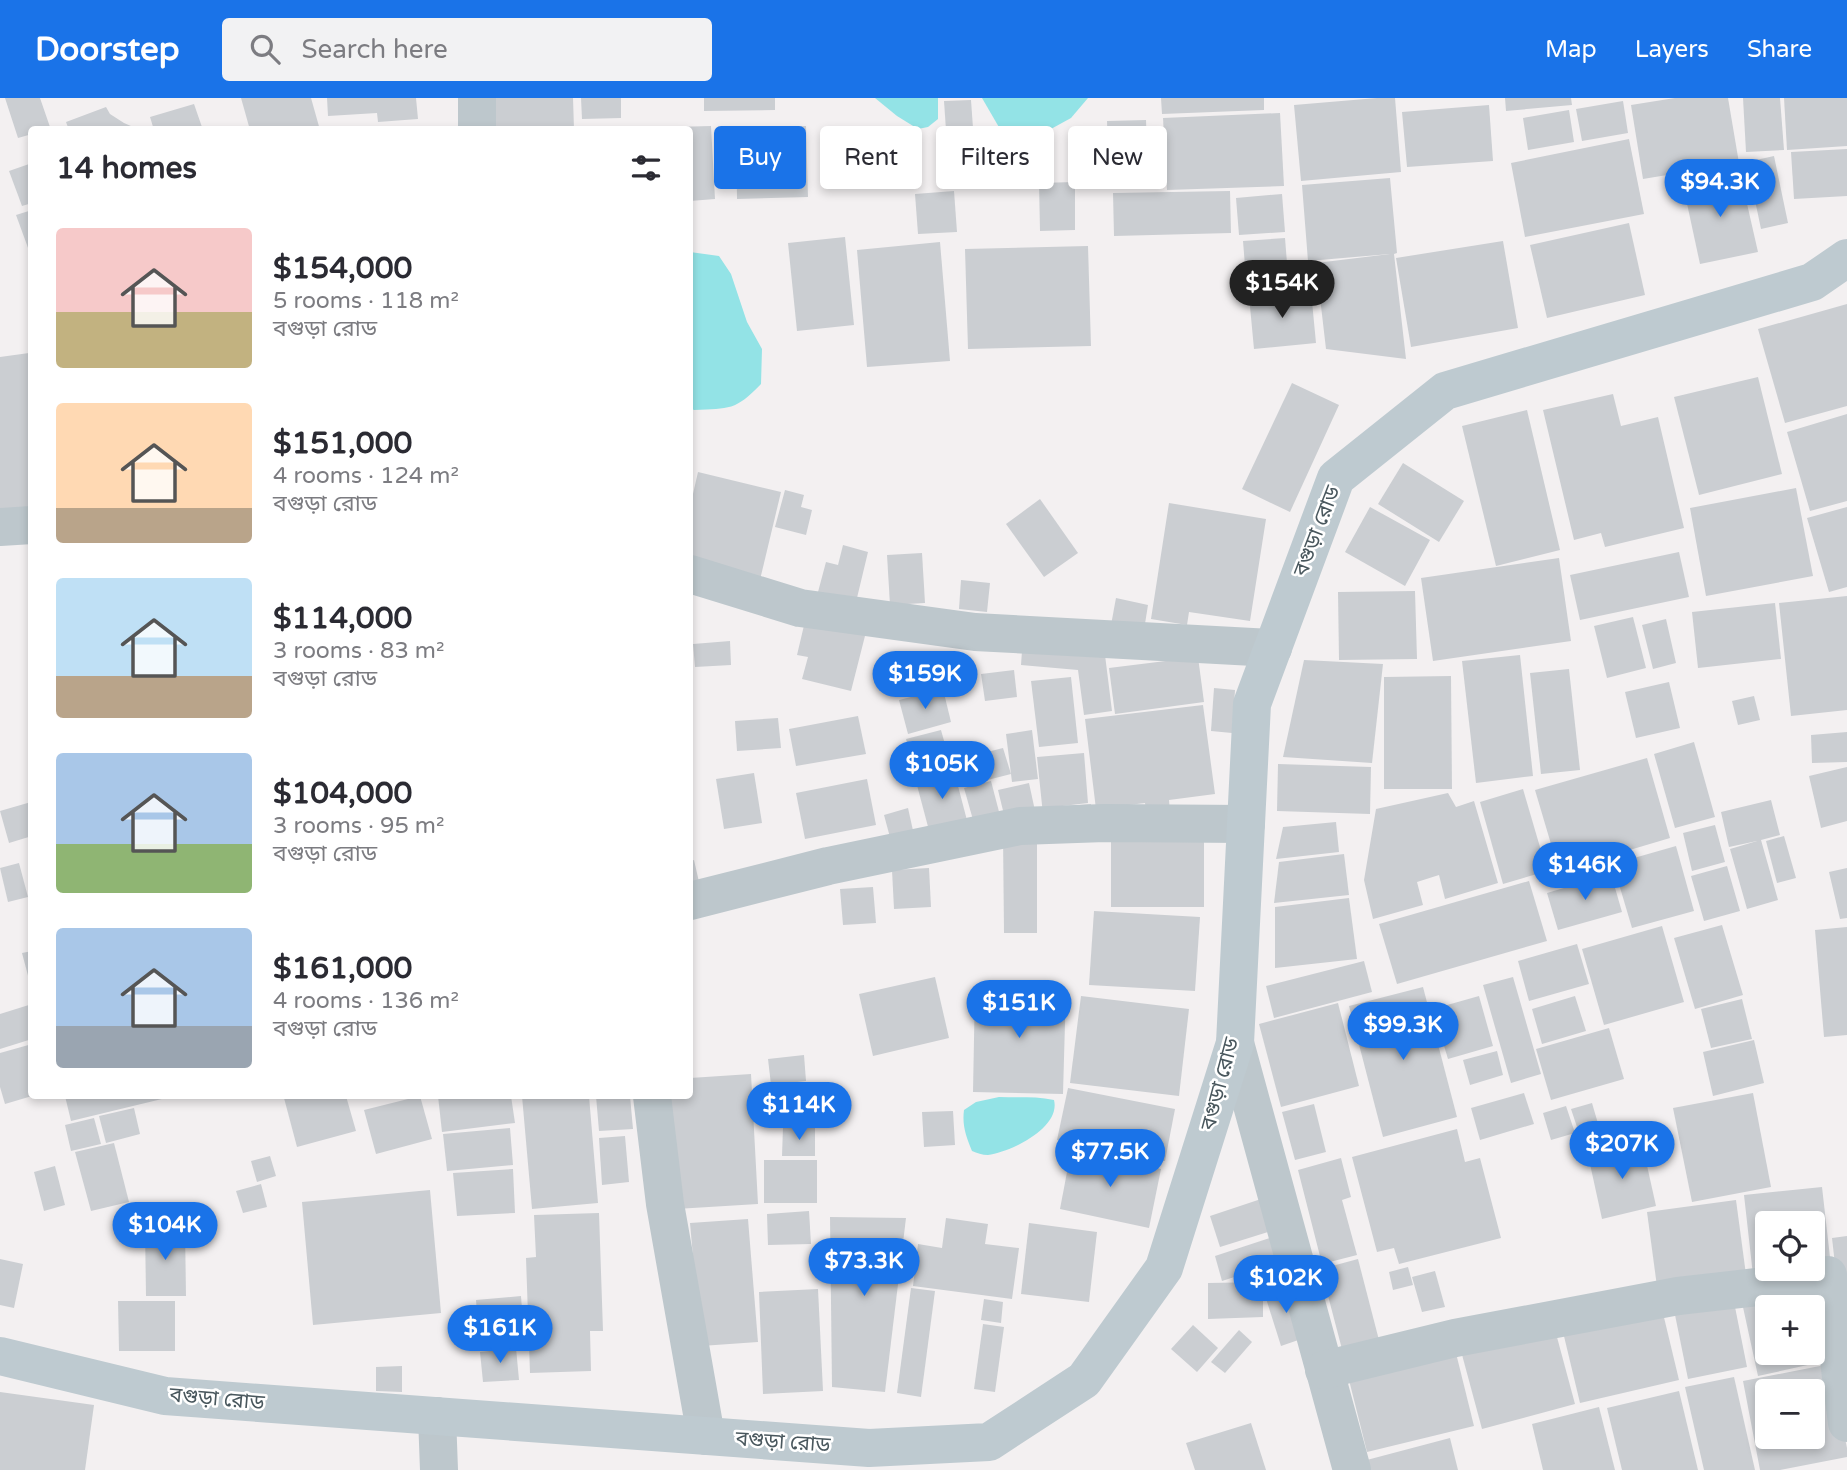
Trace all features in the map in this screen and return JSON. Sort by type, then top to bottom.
[{"type":"main road","name":"বগুড়া রোড","points":[[0,1356],[165,1396],[869,1448],[989,1442],[1084,1380],[1164,1268],[1235,1043],[1252,704],[1336,478],[1445,391],[1812,282],[1847,258]]},
{"type":"street","points":[[477,98],[477,126]]},
{"type":"street","points":[[0,527],[28,525]]},
{"type":"street","points":[[693,576],[800,608],[975,632],[1273,648]]},
{"type":"street","points":[[693,900],[828,866],[1020,826],[1105,823],[1246,824]]},
{"type":"street","points":[[1235,1043],[1352,1470]]},
{"type":"street","points":[[652,1099],[665,1204],[706,1436]]},
{"type":"street","points":[[1324,1370],[1481,1333],[1678,1296],[1828,1275],[1842,1341],[1847,1423]]},
{"type":"street","points":[[437,1416],[439,1470]]},
{"type":"water","points":[[875,98],[938,98],[938,119],[928,127],[913,126]]},
{"type":"water","points":[[982,98],[1088,98],[1071,118],[1054,127],[998,126]]},
{"type":"water","points":[[693,252],[719,256],[731,274],[747,322],[762,349],[761,384],[745,399],[731,406],[694,410]]},
{"type":"water","points":[[999,1097],[1054,1100],[1054,1110],[1042,1129],[1021,1144],[988,1155],[972,1151],[965,1131],[964,1110],[976,1102]]},
{"type":"building","points":[[5,98],[40,98],[50,126],[28,126],[28,135],[18,138]]},
{"type":"building","points":[[241,98],[311,98],[319,126],[249,126]]},
{"type":"building","points":[[327,98],[416,98],[418,119],[378,122],[377,113],[328,116]]},
{"type":"building","points":[[487,98],[573,98],[574,126],[489,126]]},
{"type":"building","points":[[581,98],[621,98],[621,118],[582,119]]},
{"type":"building","points":[[704,98],[775,98],[775,110],[704,111]]},
{"type":"building","points":[[1161,98],[1264,98],[1264,110],[1162,114]]},
{"type":"building","points":[[1395,98],[1401,172],[1301,181],[1294,105]]},
{"type":"building","points":[[1505,98],[1571,98],[1572,105],[1506,111]]},
{"type":"building","points":[[1675,98],[1728,98],[1739,163],[1643,179],[1631,105]]},
{"type":"building","points":[[1743,98],[1780,98],[1784,150],[1746,152]]},
{"type":"building","points":[[1784,98],[1847,98],[1847,146],[1787,150]]},
{"type":"building","points":[[971,100],[973,126],[946,126],[944,101]]},
{"type":"building","points":[[1623,101],[1628,133],[1582,141],[1576,109]]},
{"type":"building","points":[[194,104],[202,126],[153,126],[150,117]]},
{"type":"building","points":[[1489,105],[1493,161],[1407,167],[1402,112]]},
{"type":"building","points":[[106,107],[110,114],[131,126],[68,126],[66,122]]},
{"type":"building","points":[[1569,110],[1574,142],[1528,150],[1523,118]]},
{"type":"building","points":[[1280,113],[1284,186],[1167,190],[1167,126],[1163,126],[1163,118]]},
{"type":"building","points":[[1146,120],[1146,126],[1107,126],[1107,121]]},
{"type":"building","points":[[693,126],[711,126],[715,199],[693,201]]},
{"type":"building","points":[[806,126],[808,197],[737,199],[737,189],[806,189]]},
{"type":"building","points":[[1629,139],[1644,214],[1525,237],[1511,163]]},
{"type":"building","points":[[1847,149],[1847,196],[1794,199],[1791,152]]},
{"type":"building","points":[[1774,156],[1788,223],[1761,229],[1747,162]]},
{"type":"building","points":[[28,164],[28,204],[22,206],[9,171]]},
{"type":"building","points":[[1740,173],[1758,252],[1700,264],[1683,185]]},
{"type":"building","points":[[1390,178],[1397,253],[1394,254],[1406,359],[1326,349],[1316,263],[1390,254],[1308,261],[1302,185]]},
{"type":"building","points":[[1068,182],[1068,189],[1075,189],[1075,230],[1040,231],[1039,189],[1054,189],[1054,183]]},
{"type":"building","points":[[954,191],[957,232],[918,234],[915,194]]},
{"type":"building","points":[[1230,191],[1231,233],[1114,236],[1113,193]]},
{"type":"building","points":[[1282,194],[1285,232],[1239,235],[1236,198]]},
{"type":"building","points":[[28,211],[28,248],[16,215]]},
{"type":"building","points":[[1629,223],[1645,295],[1547,318],[1530,245]]},
{"type":"building","points":[[845,237],[854,325],[797,331],[788,243]]},
{"type":"building","points":[[1285,238],[1289,288],[1247,291],[1243,241]]},
{"type":"building","points":[[1503,241],[1518,328],[1411,347],[1396,258]]},
{"type":"building","points":[[940,242],[950,361],[867,367],[857,250]]},
{"type":"building","points":[[1088,246],[1091,346],[968,349],[965,249]]},
{"type":"building","points":[[1311,291],[1316,343],[1254,349],[1249,296]]},
{"type":"building","points":[[1847,304],[1847,406],[1785,423],[1758,329]]},
{"type":"building","points":[[28,353],[28,514],[0,518],[0,357]]},
{"type":"building","points":[[1758,377],[1782,474],[1699,495],[1674,397]]},
{"type":"building","points":[[1292,383],[1339,405],[1290,512],[1242,489]]},
{"type":"building","points":[[1613,394],[1621,426],[1658,417],[1684,528],[1605,547],[1601,533],[1574,540],[1543,410]]},
{"type":"building","points":[[1527,410],[1560,550],[1496,566],[1462,426]]},
{"type":"building","points":[[1847,414],[1847,501],[1810,511],[1787,432]]},
{"type":"building","points":[[1403,463],[1464,501],[1439,542],[1378,504]]},
{"type":"building","points":[[698,472],[781,492],[759,584],[693,568],[693,494]]},
{"type":"building","points":[[1796,488],[1813,576],[1706,596],[1690,508]]},
{"type":"building","points":[[785,490],[804,495],[801,507],[812,510],[806,535],[775,527]]},
{"type":"building","points":[[1040,499],[1078,553],[1044,577],[1006,524]]},
{"type":"building","points":[[1169,503],[1266,519],[1250,621],[1189,612],[1187,625],[1151,619]]},
{"type":"building","points":[[1370,507],[1430,540],[1405,586],[1345,552]]},
{"type":"building","points":[[1847,507],[1847,587],[1829,592],[1807,518]]},
{"type":"building","points":[[843,545],[868,552],[856,602],[818,592],[826,562],[838,565]]},
{"type":"building","points":[[1679,552],[1689,597],[1580,620],[1570,575]]},
{"type":"building","points":[[922,553],[925,603],[890,605],[887,555]]},
{"type":"building","points":[[1559,558],[1571,641],[1433,661],[1421,578]]},
{"type":"building","points":[[961,580],[990,583],[987,612],[959,609]]},
{"type":"building","points":[[1415,591],[1417,659],[1339,660],[1338,592]]},
{"type":"building","points":[[1847,596],[1847,710],[1791,716],[1779,603]]},
{"type":"building","points":[[1116,598],[1148,605],[1144,630],[1111,625]]},
{"type":"building","points":[[1775,603],[1781,659],[1698,668],[1692,612]]},
{"type":"building","points":[[806,617],[866,632],[851,691],[802,679],[808,657],[797,655]]},
{"type":"building","points":[[1633,617],[1646,668],[1607,678],[1594,626]]},
{"type":"building","points":[[1666,619],[1676,663],[1653,669],[1642,625]]},
{"type":"building","points":[[1023,637],[1104,647],[1112,711],[1084,715],[1078,670],[1021,665]]},
{"type":"building","points":[[730,641],[731,665],[695,667],[693,644]]},
{"type":"building","points":[[1520,655],[1533,776],[1476,783],[1462,661]]},
{"type":"building","points":[[1198,657],[1204,702],[1115,714],[1109,668]]},
{"type":"building","points":[[1304,660],[1383,664],[1372,763],[1283,757]]},
{"type":"building","points":[[1569,669],[1580,770],[1541,774],[1530,673]]},
{"type":"building","points":[[1014,670],[1017,697],[985,701],[981,674]]},
{"type":"building","points":[[1451,676],[1452,789],[1384,789],[1384,677]]},
{"type":"building","points":[[1071,677],[1078,743],[1039,747],[1031,681]]},
{"type":"building","points":[[1669,682],[1680,728],[1636,738],[1625,692]]},
{"type":"building","points":[[1214,688],[1235,690],[1232,733],[1211,731]]},
{"type":"building","points":[[943,689],[951,722],[908,734],[899,700]]},
{"type":"building","points":[[1754,696],[1760,720],[1738,725],[1732,701]]},
{"type":"building","points":[[1203,705],[1215,794],[1169,800],[1170,813],[1147,815],[1145,803],[1096,809],[1085,719]]},
{"type":"building","points":[[858,716],[866,754],[796,766],[789,729]]},
{"type":"building","points":[[778,718],[781,748],[737,751],[735,721]]},
{"type":"building","points":[[941,730],[948,755],[913,764],[906,739]]},
{"type":"building","points":[[1032,730],[1038,779],[1012,782],[1006,734]]},
{"type":"building","points":[[1847,732],[1847,762],[1812,763],[1811,735]]},
{"type":"building","points":[[1694,742],[1715,817],[1675,828],[1654,754]]},
{"type":"building","points":[[1003,748],[1011,774],[968,785],[960,759]]},
{"type":"building","points":[[1084,753],[1088,803],[1054,807],[1091,804],[1093,820],[1044,824],[1037,757]]},
{"type":"building","points":[[1647,758],[1670,838],[1559,871],[1535,790]]},
{"type":"building","points":[[952,763],[969,828],[931,838],[914,774]]},
{"type":"building","points":[[1278,764],[1371,767],[1370,814],[1277,811]]},
{"type":"building","points":[[1847,767],[1847,821],[1821,828],[1809,776]]},
{"type":"building","points":[[754,773],[762,823],[724,829],[716,779]]},
{"type":"building","points":[[867,779],[876,825],[805,839],[796,793]]},
{"type":"building","points":[[991,781],[1003,827],[977,834],[964,788]]},
{"type":"building","points":[[1029,783],[1037,820],[1007,827],[998,790]]},
{"type":"building","points":[[1523,789],[1547,871],[1503,884],[1480,802]]},
{"type":"building","points":[[1448,793],[1456,807],[1474,801],[1498,883],[1445,899],[1439,875],[1417,882],[1423,905],[1373,919],[1364,880],[1376,809]]},
{"type":"building","points":[[1771,800],[1780,835],[1761,840],[1778,900],[1747,909],[1730,849],[1757,841],[1729,847],[1721,812]]},
{"type":"building","points":[[28,803],[28,837],[9,843],[0,811]]},
{"type":"building","points":[[908,808],[914,835],[891,841],[884,815]]},
{"type":"building","points":[[1336,822],[1339,852],[1276,859],[1283,827]]},
{"type":"building","points":[[1715,825],[1725,862],[1692,871],[1683,833]]},
{"type":"building","points":[[1111,830],[1204,830],[1204,907],[1111,907]]},
{"type":"building","points":[[1003,835],[1037,835],[1037,933],[1004,933]]},
{"type":"building","points":[[1784,836],[1796,878],[1777,883],[1766,841]]},
{"type":"building","points":[[1676,846],[1694,911],[1632,928],[1613,864]]},
{"type":"building","points":[[1344,854],[1349,895],[1274,903],[1279,862]]},
{"type":"building","points":[[693,860],[702,895],[693,897]]},
{"type":"building","points":[[19,863],[28,897],[8,902],[0,868]]},
{"type":"building","points":[[1727,866],[1740,911],[1704,921],[1691,876]]},
{"type":"building","points":[[929,868],[931,907],[894,909],[892,870]]},
{"type":"building","points":[[1847,868],[1847,918],[1840,919],[1829,872]]},
{"type":"building","points":[[1611,874],[1622,912],[1558,930],[1547,893]]},
{"type":"building","points":[[1529,881],[1547,941],[1397,984],[1379,924]]},
{"type":"building","points":[[873,887],[876,923],[843,925],[840,889]]},
{"type":"building","points":[[1349,898],[1357,959],[1275,968],[1275,907]]},
{"type":"building","points":[[1094,911],[1200,917],[1195,991],[1089,985]]},
{"type":"building","points":[[1722,925],[1743,995],[1695,1009],[1674,938]]},
{"type":"building","points":[[1662,926],[1684,1002],[1604,1025],[1582,949]]},
{"type":"building","points":[[1847,927],[1847,1035],[1824,1037],[1815,930]]},
{"type":"building","points":[[1577,944],[1589,984],[1529,1001],[1518,961]]},
{"type":"building","points":[[28,952],[28,976],[22,953]]},
{"type":"building","points":[[1364,961],[1372,992],[1274,1018],[1266,986]]},
{"type":"building","points":[[935,977],[949,1038],[873,1056],[859,994]]},
{"type":"building","points":[[1513,977],[1541,1074],[1511,1083],[1483,985]]},
{"type":"building","points":[[975,986],[1066,988],[1063,1094],[973,1092]]},
{"type":"building","points":[[1423,987],[1457,1117],[1383,1137],[1349,1006]]},
{"type":"building","points":[[1081,996],[1189,1009],[1179,1096],[1070,1083]]},
{"type":"building","points":[[1479,996],[1493,1046],[1448,1059],[1433,1009]]},
{"type":"building","points":[[1575,996],[1586,1031],[1542,1044],[1532,1009]]},
{"type":"building","points":[[1742,999],[1752,1039],[1711,1048],[1701,1009]]},
{"type":"building","points":[[1338,1003],[1359,1086],[1281,1107],[1259,1024]]},
{"type":"building","points":[[28,1005],[28,1040],[0,1049],[0,1014]]},
{"type":"building","points":[[1609,1028],[1624,1079],[1551,1100],[1536,1049]]},
{"type":"building","points":[[1754,1040],[1764,1083],[1713,1096],[1703,1052]]},
{"type":"building","points":[[28,1045],[28,1097],[5,1104],[0,1087],[0,1053]]},
{"type":"building","points":[[1497,1051],[1503,1075],[1470,1085],[1463,1060]]},
{"type":"building","points":[[804,1055],[806,1081],[771,1085],[768,1059]]},
{"type":"building","points":[[751,1074],[758,1204],[676,1209],[670,1099],[693,1099],[693,1078]]},
{"type":"building","points":[[1068,1088],[1175,1109],[1165,1161],[1057,1140]]},
{"type":"building","points":[[1524,1093],[1534,1124],[1480,1140],[1471,1108]]},
{"type":"building","points":[[1753,1093],[1771,1187],[1692,1202],[1673,1108]]},
{"type":"building","points":[[66,1099],[162,1099],[71,1121]]},
{"type":"building","points":[[284,1099],[347,1099],[356,1131],[297,1147]]},
{"type":"building","points":[[408,1099],[421,1099],[432,1139],[376,1154],[364,1110]]},
{"type":"building","points":[[438,1099],[511,1099],[515,1123],[442,1132]]},
{"type":"building","points":[[522,1099],[589,1099],[598,1203],[532,1209]]},
{"type":"building","points":[[596,1099],[630,1099],[633,1129],[599,1131]]},
{"type":"building","points":[[1592,1103],[1599,1127],[1579,1133],[1571,1109]]},
{"type":"building","points":[[1314,1104],[1326,1152],[1295,1160],[1282,1112]]},
{"type":"building","points":[[1566,1106],[1575,1133],[1551,1140],[1543,1113]]},
{"type":"building","points":[[134,1108],[140,1134],[106,1143],[99,1116]]},
{"type":"building","points":[[953,1111],[955,1145],[924,1147],[922,1112]]},
{"type":"building","points":[[94,1118],[101,1144],[71,1151],[65,1125]]},
{"type":"building","points":[[783,1127],[815,1127],[815,1156],[782,1156]]},
{"type":"building","points":[[510,1128],[513,1165],[447,1171],[443,1134]]},
{"type":"building","points":[[1457,1129],[1465,1162],[1480,1158],[1501,1238],[1399,1264],[1394,1248],[1377,1252],[1352,1157]]},
{"type":"building","points":[[625,1136],[629,1182],[602,1185],[599,1138]]},
{"type":"building","points":[[114,1143],[129,1202],[91,1211],[75,1152]]},
{"type":"building","points":[[1642,1143],[1656,1206],[1602,1219],[1588,1155]]},
{"type":"building","points":[[1071,1151],[1161,1169],[1149,1228],[1060,1209]]},
{"type":"building","points":[[270,1156],[276,1176],[257,1182],[251,1161]]},
{"type":"building","points":[[1341,1158],[1351,1197],[1342,1200],[1357,1255],[1322,1264],[1298,1170]]},
{"type":"building","points":[[764,1160],[817,1160],[817,1203],[764,1203]]},
{"type":"building","points":[[55,1166],[65,1205],[44,1211],[34,1172]]},
{"type":"building","points":[[513,1169],[515,1213],[457,1216],[453,1173]]},
{"type":"building","points":[[261,1184],[267,1207],[243,1213],[236,1191]]},
{"type":"building","points":[[1822,1187],[1825,1211],[1755,1211],[1753,1275],[1744,1195]]},
{"type":"building","points":[[430,1190],[441,1313],[313,1325],[302,1202]]},
{"type":"building","points":[[1264,1198],[1274,1230],[1220,1247],[1210,1216]]},
{"type":"building","points":[[1736,1200],[1747,1282],[1658,1294],[1647,1212]]},
{"type":"building","points":[[809,1211],[811,1244],[768,1245],[767,1214]]},
{"type":"building","points":[[599,1213],[603,1331],[590,1331],[591,1371],[530,1373],[526,1258],[536,1257],[534,1215]]},
{"type":"building","points":[[1825,1213],[1831,1266],[1825,1267]]},
{"type":"building","points":[[830,1217],[906,1218],[885,1392],[832,1387]]},
{"type":"building","points":[[946,1218],[988,1224],[985,1244],[1019,1248],[1012,1299],[913,1286],[918,1244],[942,1248]]},
{"type":"building","points":[[748,1219],[758,1342],[701,1346],[690,1223]]},
{"type":"building","points":[[1029,1223],[1097,1232],[1089,1302],[1021,1294]]},
{"type":"building","points":[[145,1228],[185,1228],[186,1296],[146,1296]]},
{"type":"building","points":[[1847,1236],[1847,1335],[1843,1336],[1832,1238]]},
{"type":"building","points":[[1273,1237],[1281,1262],[1222,1281],[1215,1256]]},
{"type":"building","points":[[0,1259],[23,1264],[14,1308],[0,1305]]},
{"type":"building","points":[[1358,1259],[1380,1344],[1343,1353],[1321,1269]]},
{"type":"building","points":[[1408,1267],[1413,1285],[1393,1290],[1389,1272]]},
{"type":"building","points":[[1435,1271],[1445,1307],[1422,1312],[1412,1277]]},
{"type":"building","points":[[1263,1282],[1263,1317],[1208,1319],[1208,1283]]},
{"type":"building","points":[[1819,1282],[1822,1295],[1756,1295]]},
{"type":"building","points":[[1290,1283],[1307,1337],[1281,1346],[1264,1292]]},
{"type":"building","points":[[911,1288],[935,1291],[921,1397],[897,1393]]},
{"type":"building","points":[[818,1289],[823,1391],[763,1394],[759,1292]]},
{"type":"building","points":[[1732,1292],[1747,1367],[1688,1379],[1673,1305]]},
{"type":"building","points":[[1755,1295],[1755,1362],[1741,1298]]},
{"type":"building","points":[[521,1296],[524,1336],[479,1340],[476,1300]]},
{"type":"building","points":[[984,1299],[1003,1302],[1001,1323],[981,1320]]},
{"type":"building","points":[[118,1301],[175,1301],[175,1351],[119,1351]]},
{"type":"building","points":[[1662,1309],[1679,1380],[1580,1403],[1563,1332]]},
{"type":"building","points":[[1825,1311],[1835,1359],[1825,1361]]},
{"type":"building","points":[[983,1324],[1004,1327],[995,1392],[974,1389]]},
{"type":"building","points":[[1193,1325],[1218,1348],[1197,1372],[1171,1349]]},
{"type":"building","points":[[1554,1326],[1575,1404],[1482,1429],[1461,1351]]},
{"type":"building","points":[[1239,1330],[1252,1342],[1225,1373],[1211,1362]]},
{"type":"building","points":[[1454,1345],[1474,1426],[1367,1452],[1347,1372]]},
{"type":"building","points":[[516,1348],[519,1380],[483,1382],[480,1352]]},
{"type":"building","points":[[1830,1364],[1847,1457],[1780,1470],[1760,1470],[1756,1449],[1825,1449],[1825,1379],[1755,1379],[1755,1444],[1743,1381]]},
{"type":"building","points":[[1756,1365],[1808,1365],[1758,1376]]},
{"type":"building","points":[[402,1366],[402,1392],[376,1391],[376,1367]]},
{"type":"building","points":[[1734,1377],[1755,1470],[1704,1470],[1685,1387]]},
{"type":"building","points":[[1679,1391],[1698,1470],[1622,1470],[1607,1408]]},
{"type":"building","points":[[0,1392],[94,1405],[85,1470],[0,1470]]},
{"type":"building","points":[[1599,1407],[1615,1470],[1543,1470],[1532,1424]]},
{"type":"building","points":[[1251,1423],[1266,1470],[1195,1470],[1186,1443]]},
{"type":"building","points":[[1450,1438],[1458,1470],[1365,1470],[1363,1461]]}]
